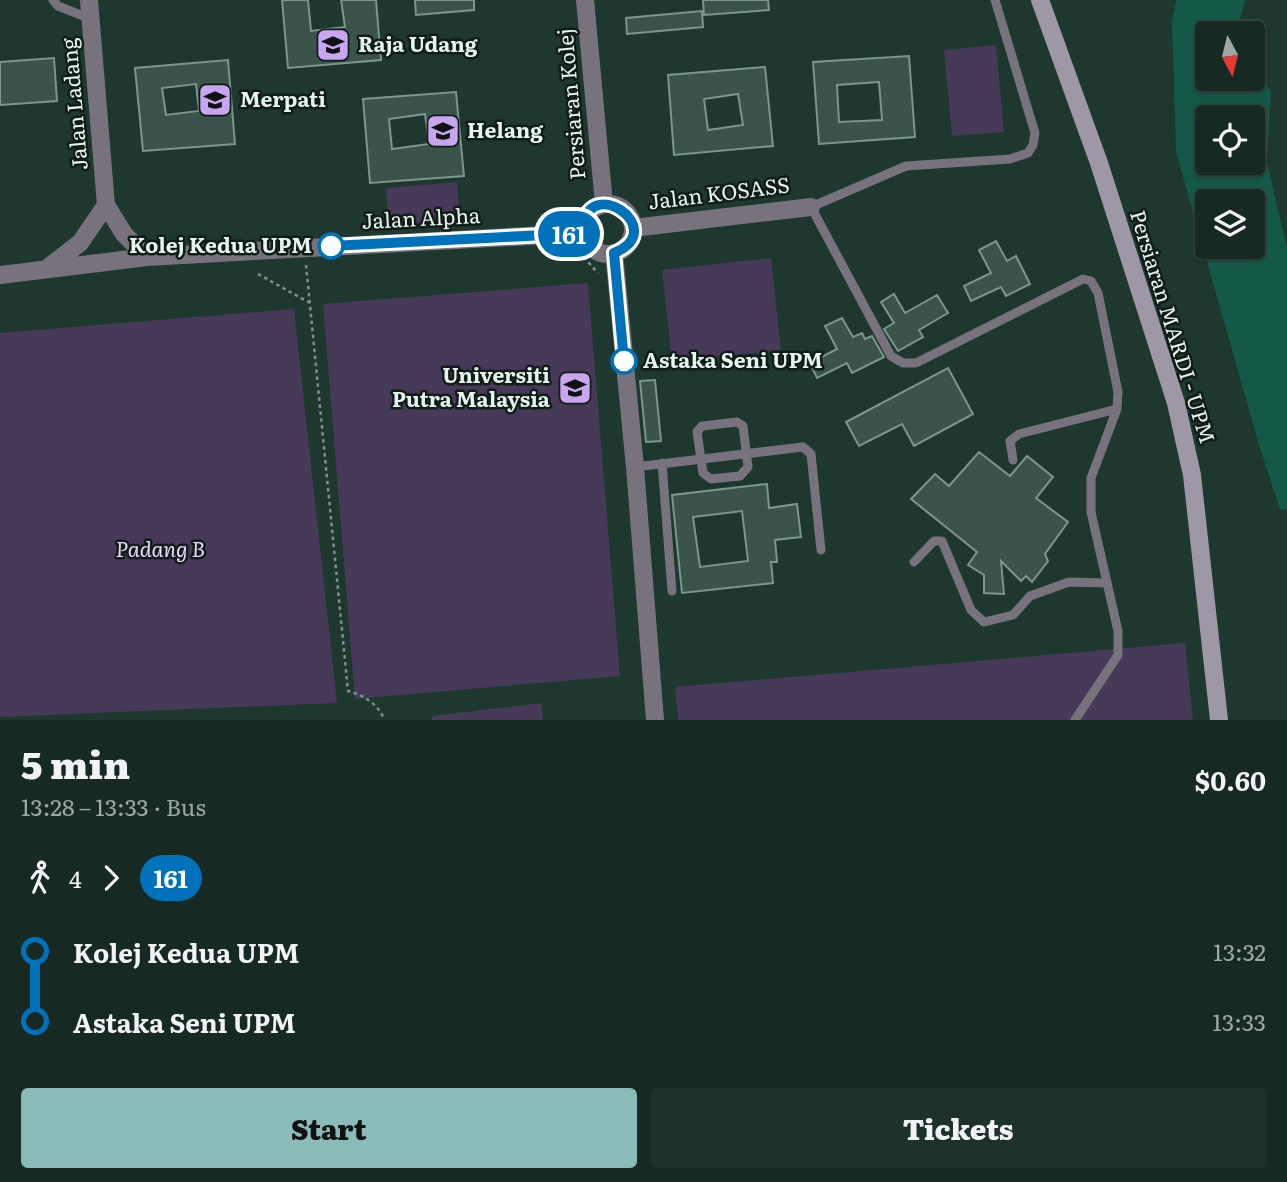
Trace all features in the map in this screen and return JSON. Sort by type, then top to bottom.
[{"type":"street","name":"Jalan Ladang","points":[[89,0],[106,205],[124,234],[147,257]]},
{"type":"street","name":"Persiaran Kolej","points":[[585,0],[604,204]]},
{"type":"street","name":"Persiaran MARDI - UPM","points":[[1040,0],[1098,163],[1176,403],[1192,475],[1219,720]]},
{"type":"street","points":[[604,204],[621,208],[628,214],[633,228],[628,244],[614,253],[598,252],[586,241],[583,233],[585,218],[590,211],[604,204]]},
{"type":"street","points":[[47,268],[80,243],[106,205]]},
{"type":"street","name":"Jalan KOSASS","points":[[633,228],[811,206]]},
{"type":"street","name":"Jalan Alpha","points":[[0,275],[147,257],[583,233]]},
{"type":"street","points":[[614,253],[635,467],[655,720]]},
{"type":"lane","points":[[53,0],[58,6],[91,19]]},
{"type":"lane","points":[[995,0],[1035,133],[1028,153],[1010,159],[906,166],[811,206],[891,356],[903,363],[916,363],[1083,279],[1091,281],[1098,293],[1118,392],[1118,409],[1091,478],[1091,512],[1118,631],[1118,655],[1075,720]]},
{"type":"lane","points":[[1013,460],[1010,441],[1019,434],[1118,409]]},
{"type":"lane","points":[[737,422],[744,426],[748,467],[740,476],[711,480],[703,473],[701,459],[697,432],[702,426],[737,422]]},
{"type":"lane","points":[[635,467],[803,447],[811,454],[821,550]]},
{"type":"lane","points":[[662,463],[673,592]]},
{"type":"lane","points":[[914,562],[934,541],[942,541],[971,610],[984,622],[1013,615],[1030,596],[1069,582],[1106,583]]},
{"type":"path","points":[[553,234],[581,253],[599,274]]},
{"type":"path","points":[[303,248],[348,691],[357,693],[381,710],[384,720]]},
{"type":"path","points":[[258,274],[310,303]]},
{"type":"green space","points":[[996,45],[1004,132],[952,136],[944,50]]},
{"type":"green space","points":[[457,182],[460,221],[389,227],[386,188]]},
{"type":"green space","points":[[771,258],[781,350],[672,362],[662,270]]},
{"type":"green space","points":[[588,283],[620,676],[355,699],[323,304]]},
{"type":"green space","name":"Padang B","points":[[294,309],[337,703],[0,717],[0,333]]},
{"type":"green space","points":[[1185,643],[1193,720],[678,720],[675,687]]},
{"type":"green space","points":[[541,703],[543,720],[432,720],[432,716]]},
{"type":"shaded area","points":[[1176,0],[1245,0],[1240,21],[1195,21],[1195,91],[1265,91],[1265,80],[1271,92],[1267,163],[1287,247],[1287,509],[1280,510],[1259,445],[1206,259],[1265,259],[1265,189],[1195,189],[1195,219],[1176,152],[1172,23]]},
{"type":"building","name":"Raja Udang","points":[[282,0],[308,0],[311,31],[345,27],[341,0],[376,0],[381,60],[288,68]]},
{"type":"building","points":[[415,0],[474,0],[474,10],[416,15]]},
{"type":"building","points":[[703,0],[768,0],[769,10],[704,15]]},
{"type":"building","points":[[702,11],[703,27],[627,34],[626,18]]},
{"type":"building","points":[[909,56],[915,137],[819,144],[813,62]],"holes":[[[879,82],[882,120],[839,122],[837,85]]]},
{"type":"building","points":[[54,58],[57,101],[0,105],[0,62]]},
{"type":"building","name":"Merpati","points":[[228,60],[235,144],[143,151],[135,68]],"holes":[[[196,84],[199,111],[166,115],[162,88]]]},
{"type":"building","points":[[765,67],[773,146],[674,155],[668,75]],"holes":[[[738,94],[743,125],[708,130],[704,99]]]},
{"type":"building","name":"Helang","points":[[456,92],[464,176],[370,183],[363,99]],"holes":[[[425,114],[429,144],[392,149],[389,119]]]},
{"type":"building","points":[[996,241],[1007,261],[1016,256],[1030,284],[1006,296],[1001,287],[971,301],[964,286],[991,273],[979,250]]},
{"type":"building","points":[[894,294],[905,313],[937,295],[948,313],[919,330],[923,337],[898,351],[884,329],[894,323],[881,302]]},
{"type":"building","points":[[842,318],[853,337],[862,333],[865,339],[872,336],[884,357],[852,373],[847,363],[817,378],[810,363],[837,349],[825,326]]},
{"type":"building","points":[[948,368],[973,414],[914,446],[902,424],[859,446],[846,422]]},
{"type":"building","points":[[655,380],[661,441],[646,442],[640,381]]},
{"type":"building","points":[[979,452],[1010,476],[1027,456],[1053,477],[1036,498],[1068,522],[1045,554],[1048,561],[1032,582],[1026,576],[1021,581],[1001,561],[1004,594],[984,593],[984,575],[968,565],[977,552],[911,499],[935,474],[949,486]]},
{"type":"building","points":[[767,484],[769,508],[797,504],[801,537],[775,540],[777,562],[771,562],[773,583],[682,593],[672,495]],"holes":[[[742,511],[748,561],[700,567],[693,517]]]},
{"type":"bus line","name":"161","points":[[331,246],[583,233],[585,218],[597,206],[604,204],[621,208],[628,214],[633,229],[628,244],[614,253],[624,361]]},
{"type":"place","name":"Raja Udang","points":[[333,45]]},
{"type":"place","name":"Merpati","points":[[215,100]]},
{"type":"place","name":"Helang","points":[[443,131]]},
{"type":"place","name":"Kolej Kedua UPM","points":[[331,246]]},
{"type":"place","name":"Astaka Seni UPM","points":[[624,361]]},
{"type":"place","name":"Universiti Putra Malaysia","points":[[575,388]]}]
